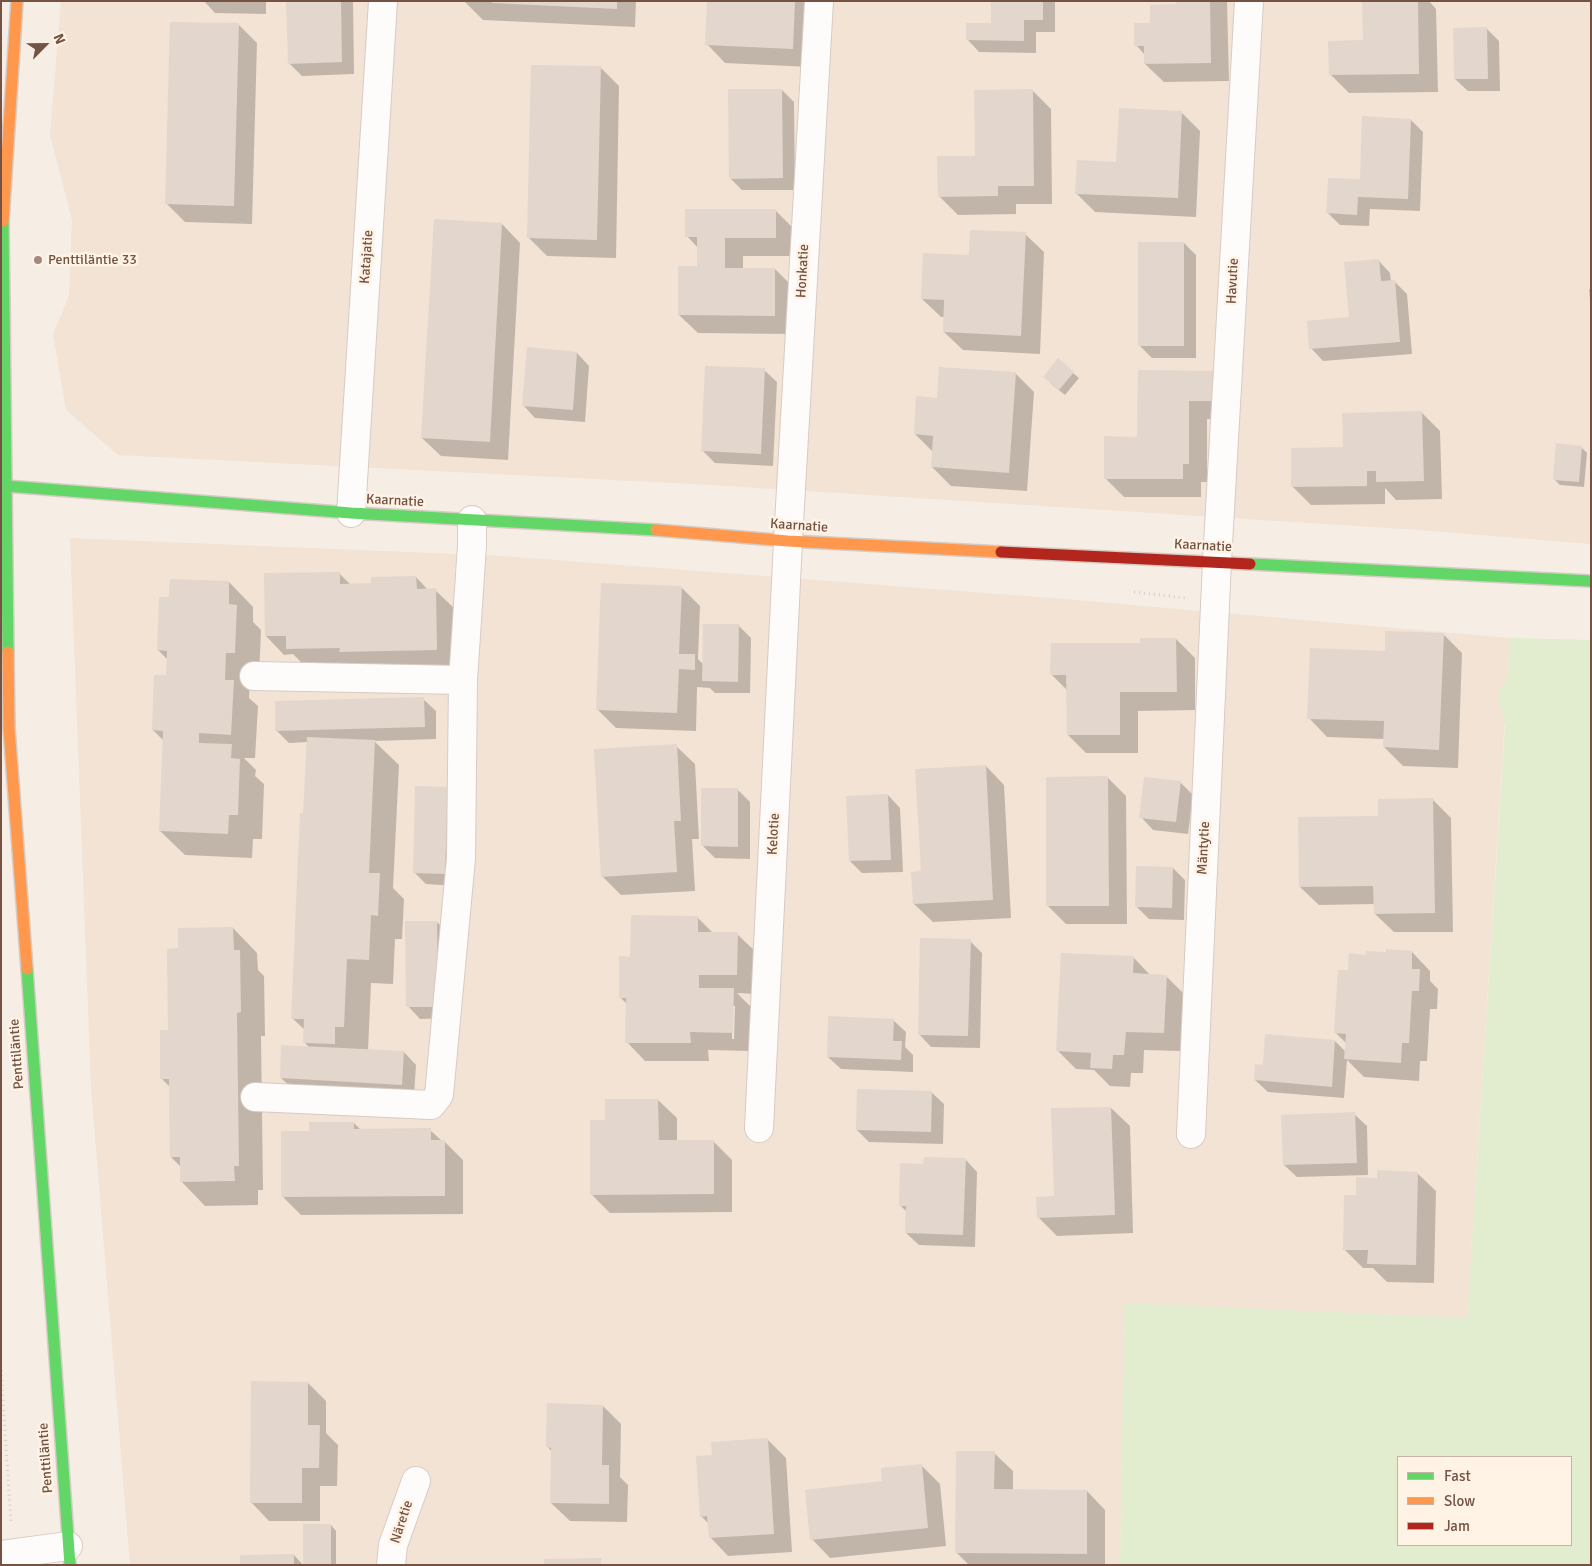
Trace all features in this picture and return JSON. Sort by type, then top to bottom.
[{"type":"street","name":"Penttiläntie","points":[[16,1],[3,208],[6,486],[5,728],[69,1555]]},
{"type":"street","name":"Katajatie","points":[[351,513],[383,1]]},
{"type":"street","name":"Honkatie","points":[[788,541],[819,1]]},
{"type":"street","name":"Havutie","points":[[1216,562],[1249,1]]},
{"type":"street","name":"Kaarnatie","points":[[6,486],[351,513],[687,532],[788,541],[1591,581]]},
{"type":"street","points":[[255,1097],[431,1105],[439,1095],[461,858],[463,680],[472,520]]},
{"type":"street","name":"Kelotie","points":[[760,1128],[788,541]]},
{"type":"street","name":"Mäntytie","points":[[1191,1134],[1216,562]]},
{"type":"street","points":[[254,676],[463,680]]},
{"type":"street","name":"Näretie","points":[[391,1565],[393,1545],[416,1481]]},
{"type":"street","points":[[7,1554],[69,1555]]},
{"type":"path","points":[[1,1370],[7,1554]]},
{"type":"shaded area","points":[[61,1],[1591,1],[1591,544],[1420,530],[712,485],[118,455],[66,410],[53,334],[69,296],[72,220],[50,135]]},
{"type":"shaded area","points":[[70,538],[503,556],[1064,599],[1510,638],[1467,1318],[1124,1303],[1120,1565],[130,1565],[91,1088]]},
{"type":"green space","points":[[1510,638],[1591,640],[1591,1565],[1120,1565],[1124,1303],[1467,1318],[1505,726],[1498,696],[1508,674]]},
{"type":"building","points":[[286,1],[341,1],[342,62],[288,64]]},
{"type":"building","points":[[492,1],[617,1],[617,9],[492,3]]},
{"type":"building","points":[[707,1],[795,1],[793,49],[705,45]]},
{"type":"building","points":[[991,1],[1043,1],[1043,20],[1024,20],[1024,41],[966,40],[966,23],[991,23]]},
{"type":"building","points":[[1176,1],[1210,1],[1211,63],[1144,64],[1144,46],[1134,46],[1134,23],[1150,23],[1150,5],[1176,4]]},
{"type":"building","points":[[1362,1],[1418,1],[1419,74],[1329,75],[1328,41],[1363,40]]},
{"type":"building","points":[[170,22],[239,23],[234,206],[165,204]]},
{"type":"building","points":[[1487,27],[1488,79],[1454,79],[1453,28]]},
{"type":"building","points":[[531,65],[601,66],[597,240],[527,238]]},
{"type":"building","points":[[728,89],[782,89],[783,178],[729,179]]},
{"type":"building","points":[[1033,89],[1034,186],[998,186],[998,196],[938,197],[937,156],[975,156],[974,90]]},
{"type":"building","points":[[1119,108],[1182,111],[1178,198],[1075,194],[1077,160],[1116,162]]},
{"type":"building","points":[[1362,116],[1411,119],[1408,199],[1358,197],[1357,215],[1326,213],[1328,178],[1360,179]]},
{"type":"building","points":[[685,209],[776,209],[776,238],[725,238],[725,268],[775,268],[775,316],[678,315],[678,266],[697,266],[697,237],[685,237]]},
{"type":"building","points":[[434,219],[502,223],[490,442],[421,438]]},
{"type":"building","points":[[970,230],[1026,232],[1021,336],[943,332],[944,300],[921,299],[923,253],[969,255]]},
{"type":"building","points":[[1138,242],[1184,242],[1184,346],[1138,346]]},
{"type":"building","points":[[1379,259],[1381,281],[1395,280],[1400,342],[1309,349],[1307,321],[1349,317],[1344,262]]},
{"type":"building","points":[[527,347],[577,352],[573,410],[522,406]]},
{"type":"building","points":[[1058,358],[1074,372],[1059,390],[1043,377]]},
{"type":"building","points":[[705,366],[765,368],[761,454],[701,451]]},
{"type":"building","points":[[939,367],[1016,372],[1009,473],[931,467],[933,436],[914,434],[916,396],[937,398]]},
{"type":"building","points":[[1138,370],[1218,371],[1218,401],[1189,401],[1189,464],[1183,464],[1183,479],[1104,479],[1104,436],[1137,437]]},
{"type":"building","points":[[1422,411],[1424,481],[1376,482],[1376,471],[1367,471],[1367,486],[1291,487],[1291,448],[1343,447],[1342,413]]},
{"type":"building","points":[[1556,443],[1582,446],[1579,482],[1553,480]]},
{"type":"building","points":[[340,572],[340,584],[371,583],[371,577],[416,576],[417,589],[436,588],[437,650],[339,652],[340,648],[286,649],[286,636],[265,636],[264,573]]},
{"type":"building","points":[[170,579],[229,581],[229,604],[237,605],[235,653],[226,653],[225,680],[234,680],[231,735],[199,733],[199,743],[232,744],[231,758],[240,759],[238,815],[229,815],[228,834],[159,831],[163,731],[152,730],[154,675],[166,675],[167,651],[157,650],[159,597],[169,597]]},
{"type":"building","points":[[601,583],[682,586],[679,654],[695,654],[695,670],[679,669],[677,713],[596,710]]},
{"type":"building","points":[[703,624],[739,624],[738,682],[702,681]]},
{"type":"building","points":[[1385,631],[1444,633],[1439,750],[1383,747],[1384,721],[1307,719],[1310,648],[1385,651]]},
{"type":"building","points":[[1140,638],[1176,638],[1177,692],[1120,692],[1120,735],[1067,735],[1066,675],[1050,675],[1051,643],[1140,643]]},
{"type":"building","points":[[424,697],[425,727],[275,731],[275,701]]},
{"type":"building","points":[[307,737],[375,740],[369,873],[380,873],[378,916],[371,915],[369,960],[347,959],[344,1027],[335,1027],[335,1044],[303,1043],[304,1019],[291,1019],[300,813],[303,813]]},
{"type":"building","points":[[677,744],[681,821],[674,821],[677,872],[601,877],[594,749]]},
{"type":"building","points":[[986,765],[993,900],[913,904],[911,872],[921,871],[915,769]]},
{"type":"building","points":[[1108,776],[1109,906],[1046,906],[1046,777]]},
{"type":"building","points":[[1144,777],[1181,781],[1176,822],[1139,818]]},
{"type":"building","points":[[415,786],[448,787],[445,874],[413,873]]},
{"type":"building","points":[[701,788],[738,788],[738,847],[701,846]]},
{"type":"building","points":[[888,794],[891,860],[849,861],[846,796]]},
{"type":"building","points":[[1433,798],[1435,913],[1374,914],[1373,886],[1299,887],[1298,817],[1378,816],[1378,799]]},
{"type":"building","points":[[1136,866],[1173,867],[1172,908],[1135,907]]},
{"type":"building","points":[[631,915],[698,916],[698,932],[738,932],[737,975],[699,975],[699,988],[734,988],[733,1033],[690,1032],[691,1043],[625,1043],[626,998],[619,998],[619,956],[630,957]]},
{"type":"building","points":[[405,921],[437,921],[438,1007],[406,1007]]},
{"type":"building","points":[[233,927],[234,950],[240,950],[241,1012],[237,1013],[239,1166],[234,1166],[235,1181],[180,1182],[180,1157],[170,1157],[169,1079],[160,1079],[160,1030],[168,1030],[167,949],[178,948],[178,928]]},
{"type":"building","points":[[920,938],[971,939],[968,1036],[918,1035]]},
{"type":"building","points":[[1386,949],[1412,951],[1412,969],[1420,969],[1419,991],[1412,991],[1409,1043],[1402,1043],[1401,1063],[1344,1059],[1346,1034],[1334,1033],[1338,970],[1348,970],[1349,953],[1365,955],[1366,951],[1386,952]]},
{"type":"building","points":[[1061,953],[1134,956],[1133,973],[1167,975],[1164,1033],[1126,1032],[1124,1055],[1113,1055],[1112,1069],[1090,1068],[1091,1053],[1056,1051]]},
{"type":"building","points":[[828,1016],[894,1019],[893,1041],[902,1041],[901,1060],[827,1057]]},
{"type":"building","points":[[1265,1034],[1335,1040],[1332,1087],[1254,1080],[1255,1064],[1263,1065]]},
{"type":"building","points":[[281,1045],[404,1051],[402,1085],[280,1078]]},
{"type":"building","points":[[857,1089],[932,1091],[931,1132],[856,1130]]},
{"type":"building","points":[[605,1099],[658,1099],[659,1140],[714,1140],[714,1194],[590,1195],[590,1120],[605,1120]]},
{"type":"building","points":[[1111,1107],[1115,1215],[1037,1218],[1036,1197],[1054,1196],[1051,1108]]},
{"type":"building","points":[[1355,1112],[1357,1163],[1283,1165],[1281,1115]]},
{"type":"building","points":[[309,1122],[354,1122],[354,1129],[431,1128],[431,1140],[445,1140],[445,1196],[281,1197],[281,1131],[309,1131]]},
{"type":"building","points":[[924,1157],[966,1158],[963,1235],[905,1233],[906,1206],[899,1206],[900,1163],[923,1164]]},
{"type":"building","points":[[1377,1170],[1418,1172],[1416,1265],[1367,1264],[1368,1250],[1343,1250],[1344,1195],[1356,1195],[1356,1177],[1377,1178]]},
{"type":"building","points":[[251,1381],[308,1382],[308,1425],[320,1425],[319,1468],[302,1468],[302,1503],[250,1503]]},
{"type":"building","points":[[547,1403],[603,1405],[602,1465],[609,1465],[609,1504],[550,1503],[551,1448],[546,1447]]},
{"type":"building","points":[[768,1438],[774,1534],[709,1538],[707,1516],[700,1517],[696,1456],[712,1455],[711,1442]]},
{"type":"building","points":[[956,1451],[995,1451],[994,1489],[1087,1490],[1087,1554],[955,1553]]},
{"type":"building","points":[[922,1464],[928,1528],[810,1540],[805,1490],[882,1481],[881,1468]]},
{"type":"building","points":[[303,1524],[331,1524],[331,1565],[303,1565]]},
{"type":"building","points":[[294,1554],[294,1565],[240,1565],[240,1555]]},
{"type":"building","points":[[601,1558],[601,1565],[544,1565],[544,1559]]},
{"type":"traffic: fast","points":[[3,221],[8,652]]},
{"type":"traffic: fast","points":[[6,486],[351,513],[656,530]]},
{"type":"traffic: fast","points":[[1250,564],[1591,581]]},
{"type":"traffic: fast","points":[[27,969],[70,1565]]},
{"type":"traffic: slow","points":[[3,221],[17,1]]},
{"type":"traffic: slow","points":[[656,530],[788,541],[1001,552]]},
{"type":"traffic: slow","points":[[8,652],[9,728],[27,969]]},
{"type":"traffic: jam","points":[[1001,552],[1250,564]]},
{"type":"place","name":"Penttiläntie 33","points":[[38,260]]}]
